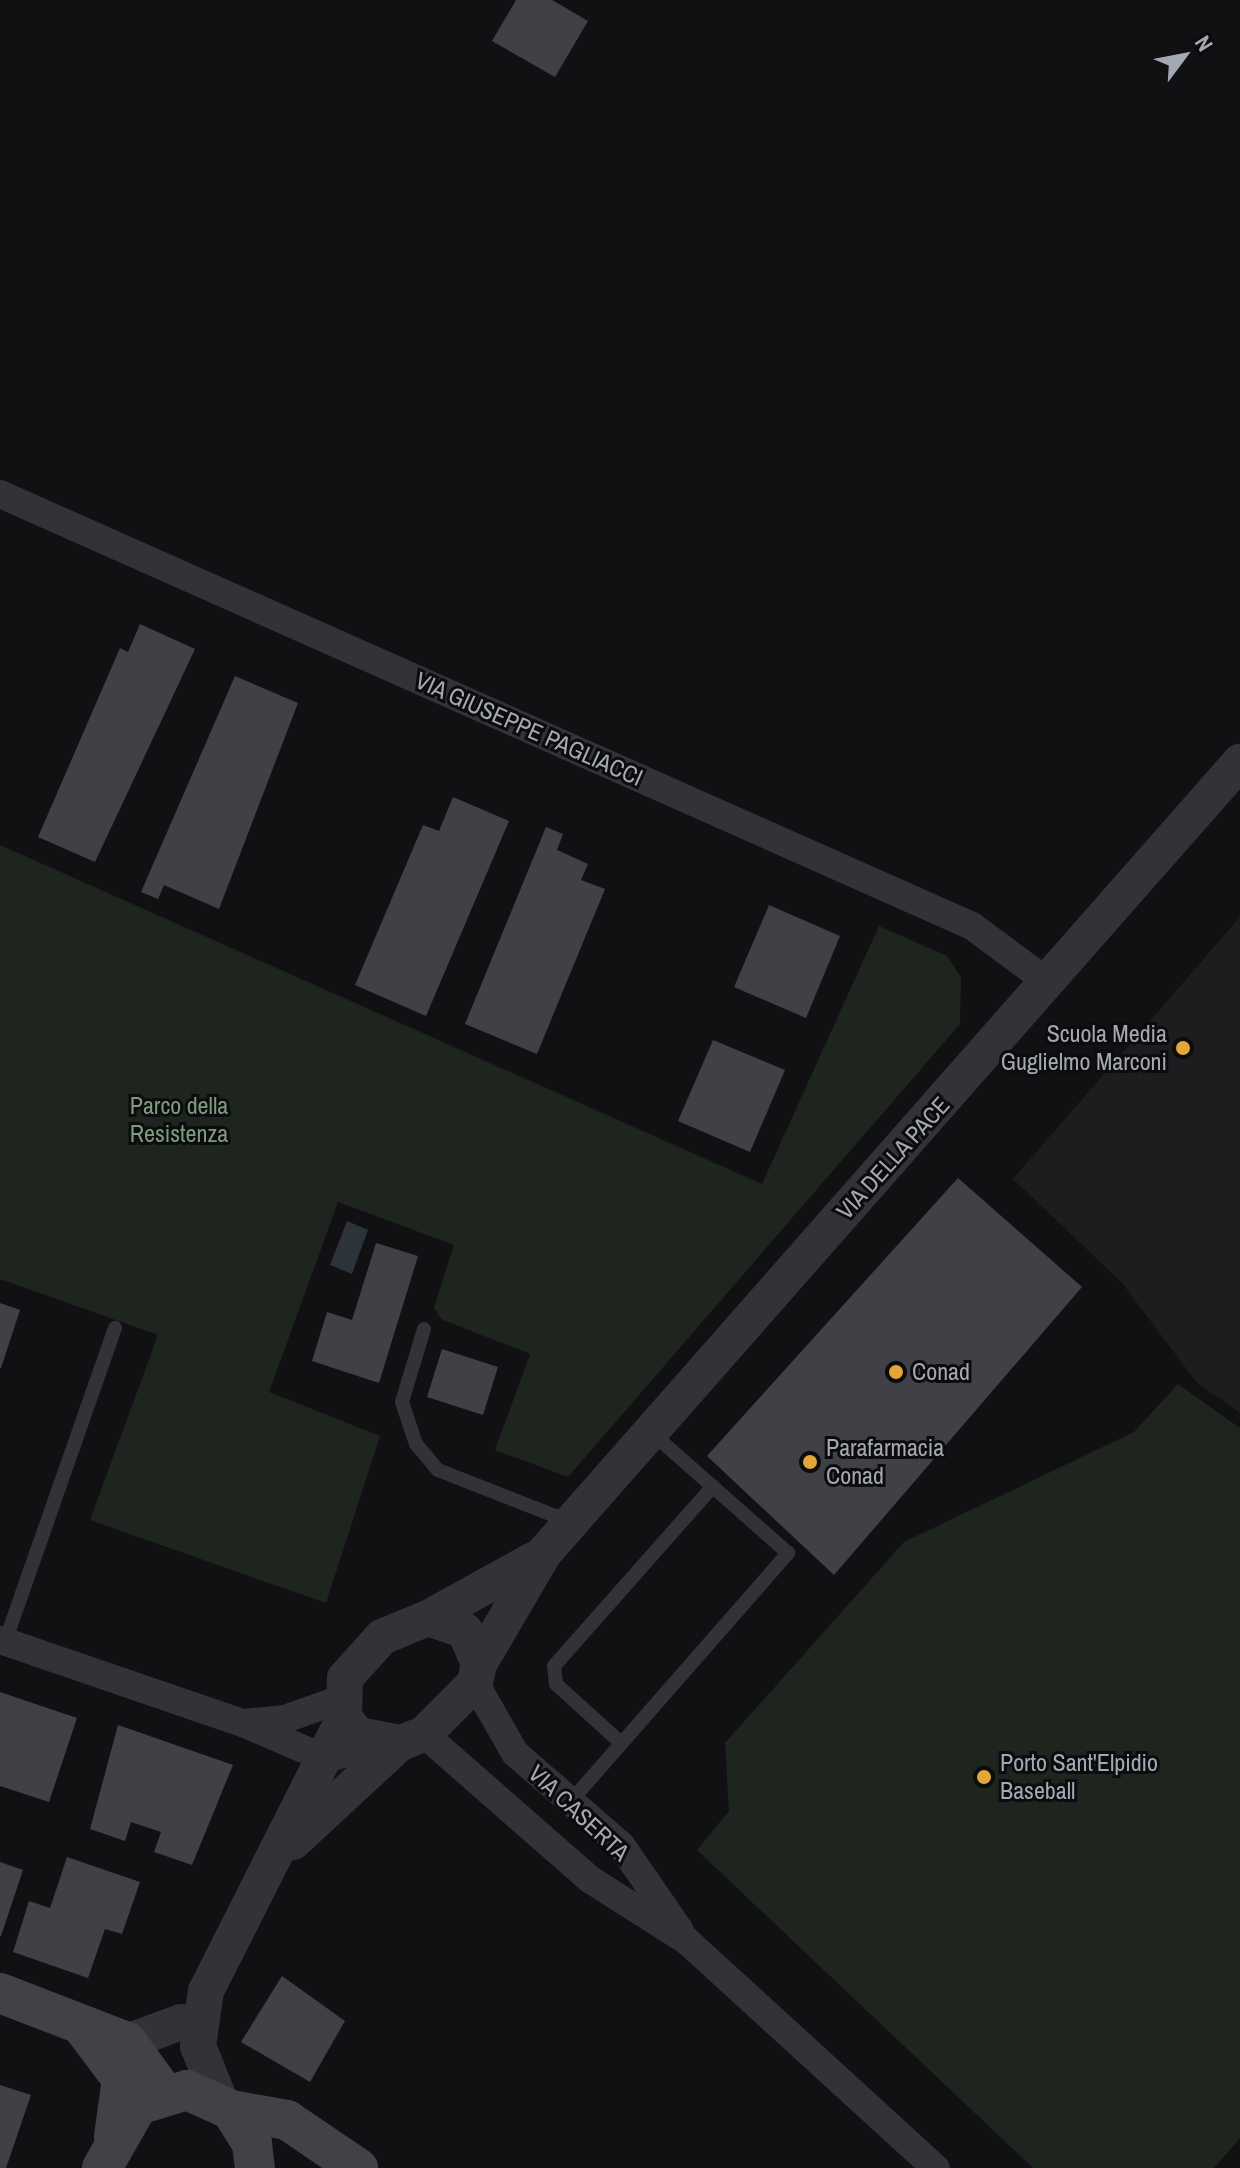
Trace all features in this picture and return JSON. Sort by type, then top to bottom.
[{"type":"main road","points":[[0,1993],[127,2042],[166,2091],[287,2120],[358,2168]]},
{"type":"main road","points":[[73,2019],[122,2079],[107,2156]]},
{"type":"main road","points":[[107,2156],[138,2105],[166,2091]]},
{"type":"main road","points":[[226,2106],[252,2144],[255,2168]]},
{"type":"street","name":"VIA GIUSEPPE PAGLIACCI","points":[[0,494],[972,926],[1049,983]]},
{"type":"street","name":"VIA DELLA PACE","points":[[401,1740],[477,1674],[544,1553],[1049,983],[1240,762]]},
{"type":"street","name":"VIA DELLA PACE","points":[[343,1709],[363,1654],[406,1624],[428,1618],[544,1553]]},
{"type":"street","points":[[428,1618],[465,1631],[477,1674]]},
{"type":"street","points":[[2,1641],[243,1723],[326,1759],[401,1740]]},
{"type":"street","name":"VIA CASERTA","points":[[477,1674],[515,1753],[621,1845],[687,1941]]},
{"type":"street","points":[[243,1723],[343,1709],[401,1740]]},
{"type":"street","points":[[166,2091],[181,2022],[206,1991],[326,1759],[343,1709]]},
{"type":"street","points":[[272,1862],[401,1740]]},
{"type":"street","name":"VIA CASERTA","points":[[401,1740],[591,1880],[687,1941],[936,2168]]},
{"type":"street","points":[[206,1991],[198,2046],[226,2106]]},
{"type":"street","points":[[127,2042],[181,2022]]},
{"type":"lane","points":[[2,1641],[115,1328]]},
{"type":"lane","points":[[424,1329],[402,1402],[416,1444],[438,1470],[571,1522]]},
{"type":"lane","points":[[571,1801],[788,1553],[651,1432]]},
{"type":"lane","points":[[621,1743],[556,1684],[554,1666],[713,1486]]},
{"type":"shaded area","name":"Scuola Media Guglielmo Marconi","points":[[1240,917],[1240,1413],[1197,1383],[1122,1283],[1013,1179]]},
{"type":"shaded area","points":[[347,1221],[368,1230],[352,1274],[330,1265]]},
{"type":"green space","name":"Parco della Resistenza","points":[[0,845],[762,1184],[879,926],[947,956],[961,977],[960,1024],[568,1477],[495,1450],[530,1354],[441,1319],[434,1307],[454,1245],[338,1202],[269,1392],[380,1436],[326,1603],[90,1520],[158,1335],[0,1279]]},
{"type":"green space","name":"Porto Sant'Elpidio Baseball","points":[[1178,1384],[1240,1428],[1240,2138],[1214,2168],[1033,2168],[697,1850],[729,1811],[725,1743],[904,1542],[1134,1432]]},
{"type":"building","points":[[516,0],[552,0],[588,21],[555,77],[492,41]]},
{"type":"building","points":[[140,624],[195,649],[95,862],[38,837],[120,648],[128,652]]},
{"type":"building","points":[[235,676],[298,703],[219,909],[164,885],[158,899],[141,892]]},
{"type":"building","points":[[453,797],[509,821],[426,1016],[355,985],[423,825],[439,831]]},
{"type":"building","points":[[546,827],[563,834],[557,850],[588,864],[581,880],[605,889],[537,1054],[465,1024]]},
{"type":"building","points":[[769,905],[840,936],[806,1018],[734,987]]},
{"type":"building","points":[[713,1040],[785,1070],[750,1152],[678,1121]]},
{"type":"building","name":"Conad","points":[[958,1178],[1082,1287],[834,1575],[707,1456]]},
{"type":"building","points":[[376,1243],[418,1256],[379,1383],[312,1361],[327,1312],[352,1320]]},
{"type":"building","points":[[0,1303],[20,1310],[1,1368],[0,1368]]},
{"type":"building","points":[[442,1349],[498,1367],[483,1415],[427,1397]]},
{"type":"building","points":[[0,1692],[77,1718],[49,1802],[0,1786]]},
{"type":"building","points":[[118,1725],[233,1765],[192,1865],[154,1852],[161,1832],[131,1822],[125,1841],[90,1829]]},
{"type":"building","points":[[67,1857],[140,1882],[122,1934],[105,1929],[88,1978],[13,1952],[29,1901],[50,1908]]},
{"type":"building","points":[[0,1862],[23,1870],[1,1936],[0,1936]]},
{"type":"building","points":[[282,1976],[345,2021],[310,2082],[241,2042]]},
{"type":"building","points":[[0,2085],[31,2095],[6,2168],[0,2168]]},
{"type":"place","name":"Scuola Media Guglielmo Marconi","points":[[1183,1048]]},
{"type":"place","name":"Conad","points":[[896,1372]]},
{"type":"place","name":"Parafarmacia Conad","points":[[810,1462]]},
{"type":"place","name":"Porto Sant'Elpidio Baseball","points":[[984,1777]]}]
